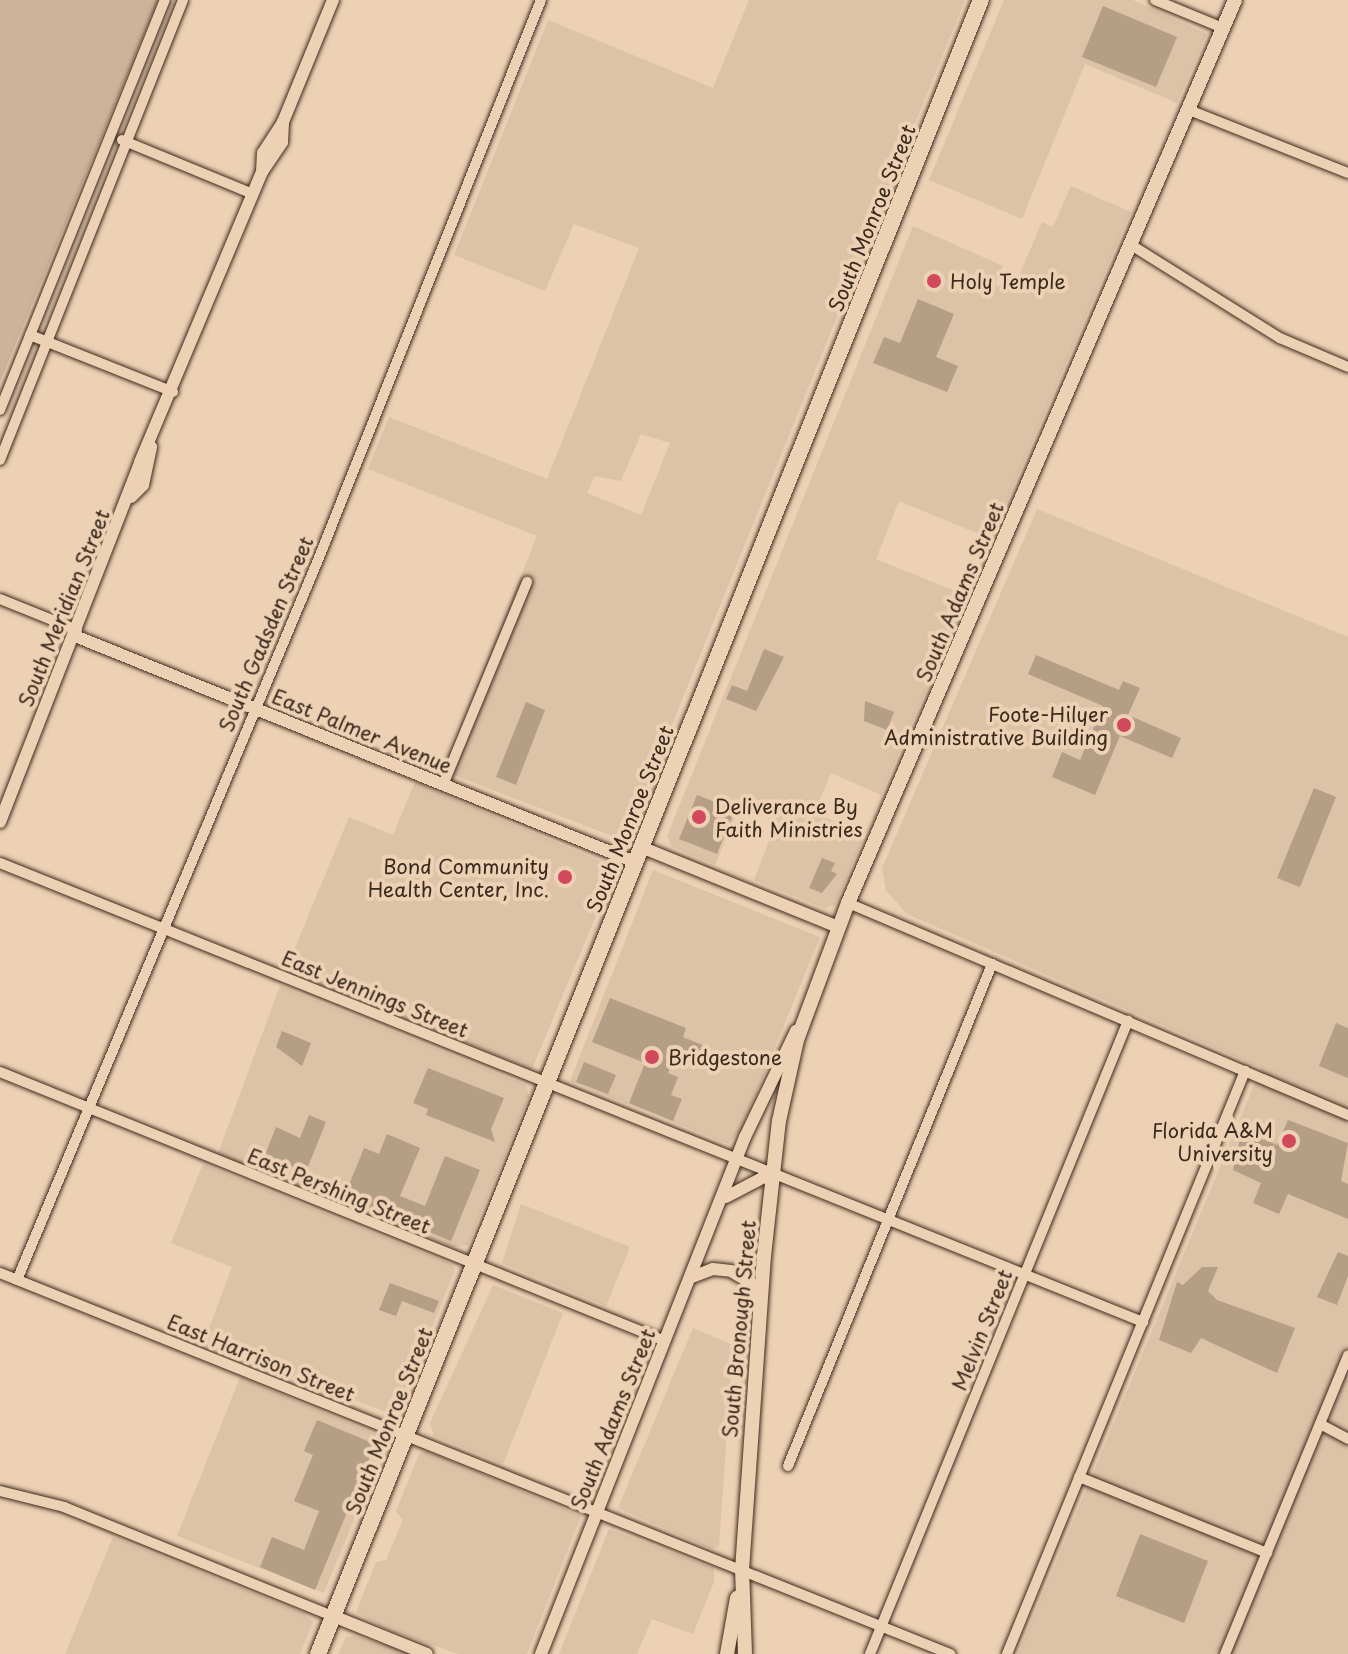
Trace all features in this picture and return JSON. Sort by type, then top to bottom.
[{"type":"main road","name":"South Monroe Street","points":[[318,1654],[981,0]]},
{"type":"main road","name":"South Adams Street","points":[[806,1010],[848,903],[1235,0]]},
{"type":"main road","name":"South Bronough Street","points":[[745,1654],[742,1570],[772,1173],[806,1010]]},
{"type":"main road","points":[[727,1654],[742,1570]]},
{"type":"street","points":[[0,410],[165,0]]},
{"type":"street","points":[[0,460],[183,0]]},
{"type":"street","name":"South Meridian Street","points":[[0,822],[131,497],[147,476],[151,447],[262,172],[282,142],[283,122],[333,0]]},
{"type":"street","name":"South Gadsden Street","points":[[17,1280],[541,0]]},
{"type":"street","points":[[1155,0],[1223,28]]},
{"type":"street","points":[[1189,110],[1348,173]]},
{"type":"street","points":[[111,135],[253,194]]},
{"type":"street","points":[[1131,245],[1280,338],[1348,367]]},
{"type":"street","points":[[30,335],[173,392]]},
{"type":"street","points":[[443,785],[527,582]]},
{"type":"street","name":"East Palmer Avenue","points":[[0,599],[253,709],[443,785],[838,927]]},
{"type":"street","name":"East Jennings Street","points":[[0,863],[1143,1322]]},
{"type":"street","points":[[848,903],[1348,1115]]},
{"type":"street","points":[[788,1466],[992,964]]},
{"type":"street","name":"South Adams Street","points":[[541,1654],[724,1200],[736,1159],[806,1010]]},
{"type":"street","name":"Melvin Street","points":[[870,1654],[1128,1021]]},
{"type":"street","points":[[1007,1654],[1245,1071]]},
{"type":"street","name":"East Pershing Street","points":[[0,1072],[665,1341]]},
{"type":"street","points":[[724,1200],[741,1185],[772,1173]]},
{"type":"street","points":[[692,1277],[713,1269],[731,1271],[750,1282],[761,1300]]},
{"type":"street","name":"East Harrison Street","points":[[0,1273],[950,1654]]},
{"type":"street","points":[[1225,1654],[1348,1355]]},
{"type":"street","points":[[1320,1424],[1348,1439]]},
{"type":"street","points":[[1079,1477],[1267,1553]]},
{"type":"street","points":[[0,1491],[64,1507],[427,1654]]},
{"type":"shaded area","points":[[0,0],[158,0],[0,382]]},
{"type":"shaded area","points":[[749,0],[965,0],[625,841],[443,771],[537,536],[368,469],[389,417],[547,479],[639,248],[574,224],[545,291],[454,255],[548,20],[713,88]],"holes":[[[641,434],[670,443],[641,515],[587,493],[595,476],[621,481]]]},
{"type":"shaded area","points":[[1004,0],[1133,0],[1207,34],[1177,103],[1085,64],[1022,219],[929,180]]},
{"type":"shaded area","points":[[1071,186],[1131,212],[991,539],[899,501],[876,559],[967,596],[881,795],[831,773],[814,813],[865,834],[835,905],[824,908],[754,880],[776,822],[739,807],[715,865],[672,847],[667,836],[913,226],[1003,266],[995,284],[1012,292],[1042,222],[1053,227]]},
{"type":"shaded area","name":"Florida A&M University","points":[[1037,509],[1348,637],[1348,1654],[1018,1654],[1261,1068],[907,914],[886,890],[882,868]]},
{"type":"shaded area","points":[[415,782],[616,868],[532,1069],[285,972],[349,817],[393,835]]},
{"type":"shaded area","points":[[653,870],[820,937],[742,1128],[728,1144],[570,1081]]},
{"type":"shaded area","points":[[280,986],[526,1085],[529,1096],[468,1245],[453,1247],[217,1156]]},
{"type":"shaded area","points":[[203,1164],[451,1264],[455,1269],[397,1416],[203,1344],[232,1267],[171,1243]]},
{"type":"shaded area","points":[[521,1204],[630,1247],[606,1306],[502,1263]]},
{"type":"shaded area","points":[[493,1285],[563,1313],[503,1464],[434,1436],[430,1423]]},
{"type":"shaded area","points":[[693,1328],[733,1345],[719,1546],[711,1549],[618,1508]]},
{"type":"shaded area","points":[[240,1377],[387,1439],[324,1593],[177,1536]]},
{"type":"shaded area","points":[[427,1451],[581,1516],[527,1654],[458,1654],[383,1628],[356,1612],[376,1562],[386,1560],[403,1520],[396,1511],[419,1454]]},
{"type":"shaded area","points":[[609,1529],[714,1568],[714,1582],[693,1634],[652,1619],[637,1654],[559,1654]]},
{"type":"shaded area","points":[[113,1537],[303,1613],[313,1622],[300,1654],[65,1654]]},
{"type":"shaded area","points":[[354,1636],[410,1654],[338,1654],[346,1637]]},
{"type":"building","points":[[1103,6],[1177,37],[1156,87],[1082,57]]},
{"type":"building","points":[[918,299],[954,314],[936,357],[958,366],[947,392],[873,363],[884,337],[900,343]]},
{"type":"building","points":[[764,649],[784,657],[756,711],[726,699],[732,685],[747,691]]},
{"type":"building","name":"Foote-Hilyer Administrative Building","points":[[1036,655],[1119,690],[1123,681],[1140,688],[1128,715],[1181,738],[1172,758],[1120,736],[1095,795],[1052,777],[1062,752],[1080,760],[1103,706],[1028,674]]},
{"type":"building","points":[[865,701],[894,712],[887,730],[864,721]]},
{"type":"building","points":[[526,702],[545,710],[516,785],[496,777]]},
{"type":"building","points":[[1314,788],[1336,797],[1300,887],[1277,878]]},
{"type":"building","points":[[697,795],[735,810],[717,854],[679,839]]},
{"type":"building","points":[[822,858],[835,863],[831,871],[837,874],[822,893],[809,888]]},
{"type":"building","name":"Bridgestone","points":[[610,998],[686,1028],[683,1037],[707,1047],[701,1062],[676,1052],[668,1073],[678,1077],[671,1095],[682,1099],[673,1121],[629,1103],[645,1063],[592,1042]]},
{"type":"building","points":[[1336,1023],[1348,1028],[1348,1078],[1319,1066]]},
{"type":"building","points":[[282,1031],[311,1043],[302,1066],[276,1047]]},
{"type":"building","points":[[584,1062],[616,1075],[608,1094],[576,1082]]},
{"type":"building","points":[[428,1068],[504,1098],[491,1129],[495,1142],[426,1115],[428,1109],[413,1103]]},
{"type":"building","points":[[309,1115],[326,1122],[305,1174],[261,1165],[276,1127],[300,1138]]},
{"type":"building","points":[[1288,1120],[1348,1143],[1341,1181],[1348,1184],[1348,1219],[1288,1194],[1279,1214],[1253,1203],[1261,1183],[1233,1170],[1242,1130],[1277,1145]]},
{"type":"building","points":[[387,1134],[420,1148],[400,1196],[425,1206],[445,1156],[480,1170],[451,1241],[344,1197],[364,1148],[379,1154]]},
{"type":"building","points":[[1338,1252],[1348,1256],[1348,1276],[1337,1305],[1317,1297]]},
{"type":"building","points":[[1202,1267],[1218,1267],[1208,1291],[1217,1300],[1295,1328],[1277,1373],[1201,1338],[1191,1353],[1159,1340],[1177,1282],[1183,1285]]},
{"type":"building","points":[[390,1283],[439,1301],[434,1313],[402,1301],[396,1316],[379,1310]]},
{"type":"building","points":[[317,1420],[375,1444],[315,1590],[260,1567],[272,1537],[304,1550],[319,1511],[294,1501],[313,1455],[304,1451]]},
{"type":"building","points":[[1140,1534],[1208,1561],[1184,1623],[1116,1596]]},
{"type":"place","name":"Holy Temple","points":[[934,281]]},
{"type":"place","name":"Foote-Hilyer Administrative Building","points":[[1124,725]]},
{"type":"place","name":"Deliverance By Faith Ministries","points":[[699,817]]},
{"type":"place","name":"Bond Community Health Center, Inc.","points":[[565,877]]},
{"type":"place","name":"Bridgestone","points":[[652,1057]]},
{"type":"place","name":"Florida A&M University","points":[[1289,1141]]}]
